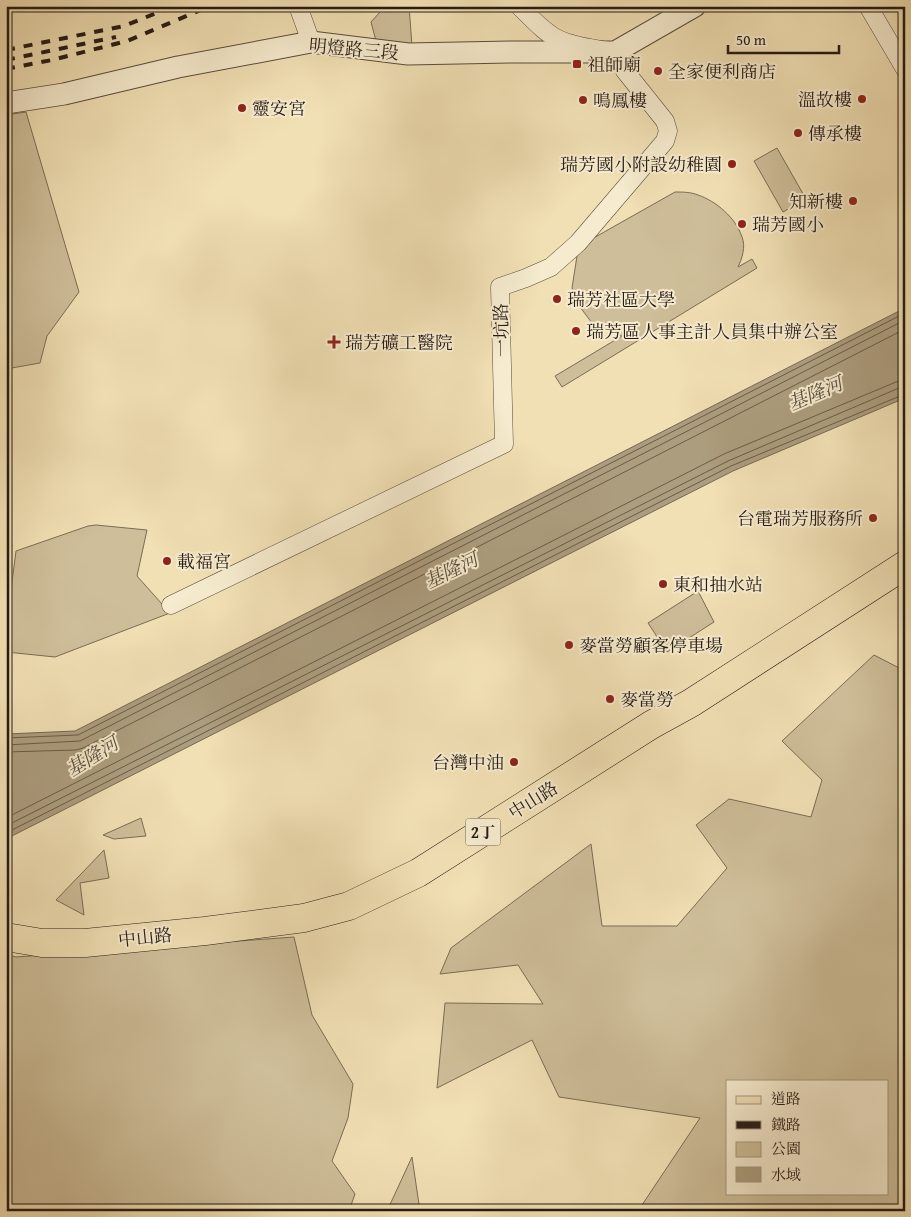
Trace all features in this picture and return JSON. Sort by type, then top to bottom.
[{"type":"main road","name":"中山路","points":[[6,937],[42,943],[85,943],[205,931],[304,918],[350,906],[418,873],[652,725],[691,703],[905,565]]},
{"type":"street","points":[[298,6],[311,42]]},
{"type":"street","points":[[519,6],[546,32],[557,39],[586,48],[614,52]]},
{"type":"street","name":"明燈路三段","points":[[6,103],[64,94],[178,67],[311,42],[408,54],[614,52],[695,6]]},
{"type":"street","points":[[868,6],[904,65]]},
{"type":"street","name":"一坑路","points":[[171,605],[504,444],[500,287],[551,267],[578,243],[665,141],[668,131],[665,121],[625,71],[614,52]]},
{"type":"green space","points":[[377,6],[409,6],[412,46],[376,41],[371,22],[380,12]]},
{"type":"green space","points":[[26,112],[79,292],[47,336],[40,363],[6,369],[6,115]]},
{"type":"green space","points":[[777,148],[806,199],[783,212],[754,161]]},
{"type":"green space","points":[[675,192],[698,195],[712,201],[724,211],[735,223],[744,244],[738,267],[752,259],[757,268],[562,387],[555,376],[622,336],[592,323],[577,303],[572,288],[577,256],[590,240]]},
{"type":"green space","points":[[96,525],[147,530],[137,576],[170,613],[55,657],[6,652],[6,629],[16,551],[88,526]]},
{"type":"green space","points":[[698,591],[714,622],[667,652],[648,623]]},
{"type":"green space","points":[[874,655],[905,671],[905,1211],[638,1211],[700,1118],[559,1097],[532,1040],[437,1088],[445,1003],[543,1004],[518,965],[440,974],[451,948],[591,844],[602,926],[677,926],[727,868],[696,825],[729,799],[811,817],[822,780],[782,741]]},
{"type":"green space","points":[[141,818],[146,836],[114,839],[103,835]]},
{"type":"green space","points":[[104,850],[109,878],[80,883],[84,915],[56,900]]},
{"type":"green space","points":[[294,937],[312,1015],[353,1084],[348,1118],[332,1161],[355,1194],[349,1211],[6,1211],[6,954],[16,957]]},
{"type":"green space","points":[[412,1157],[420,1211],[387,1211]]},
{"type":"water","name":"基隆河","points":[[905,308],[905,398],[733,471],[6,839],[6,734],[75,731]]},
{"type":"railway","points":[[6,50],[124,26],[174,6]]},
{"type":"railway","points":[[6,69],[52,60],[127,41],[210,6]]},
{"type":"railway","points":[[6,60],[116,37]]},
{"type":"place","name":"祖師廟","points":[[577,64]]},
{"type":"place","name":"全家便利商店","points":[[658,71]]},
{"type":"place","name":"溫故樓","points":[[862,99]]},
{"type":"place","name":"鳴鳳樓","points":[[583,100]]},
{"type":"place","name":"靈安宮","points":[[242,108]]},
{"type":"place","name":"傳承樓","points":[[798,133]]},
{"type":"place","name":"瑞芳國小附設幼稚園","points":[[732,164]]},
{"type":"place","name":"知新樓","points":[[853,201]]},
{"type":"place","name":"瑞芳國小","points":[[742,224]]},
{"type":"place","name":"瑞芳社區大學","points":[[557,299]]},
{"type":"place","name":"瑞芳區人事主計人員集中辦公室","points":[[576,331]]},
{"type":"place","name":"瑞芳礦工醫院","points":[[334,342]]},
{"type":"place","name":"台電瑞芳服務所","points":[[873,518]]},
{"type":"place","name":"載福宮","points":[[167,561]]},
{"type":"place","name":"東和抽水站","points":[[663,584]]},
{"type":"place","name":"麥當勞顧客停車場","points":[[569,645]]},
{"type":"place","name":"麥當勞","points":[[610,699]]},
{"type":"place","name":"台灣中油","points":[[514,762]]}]
